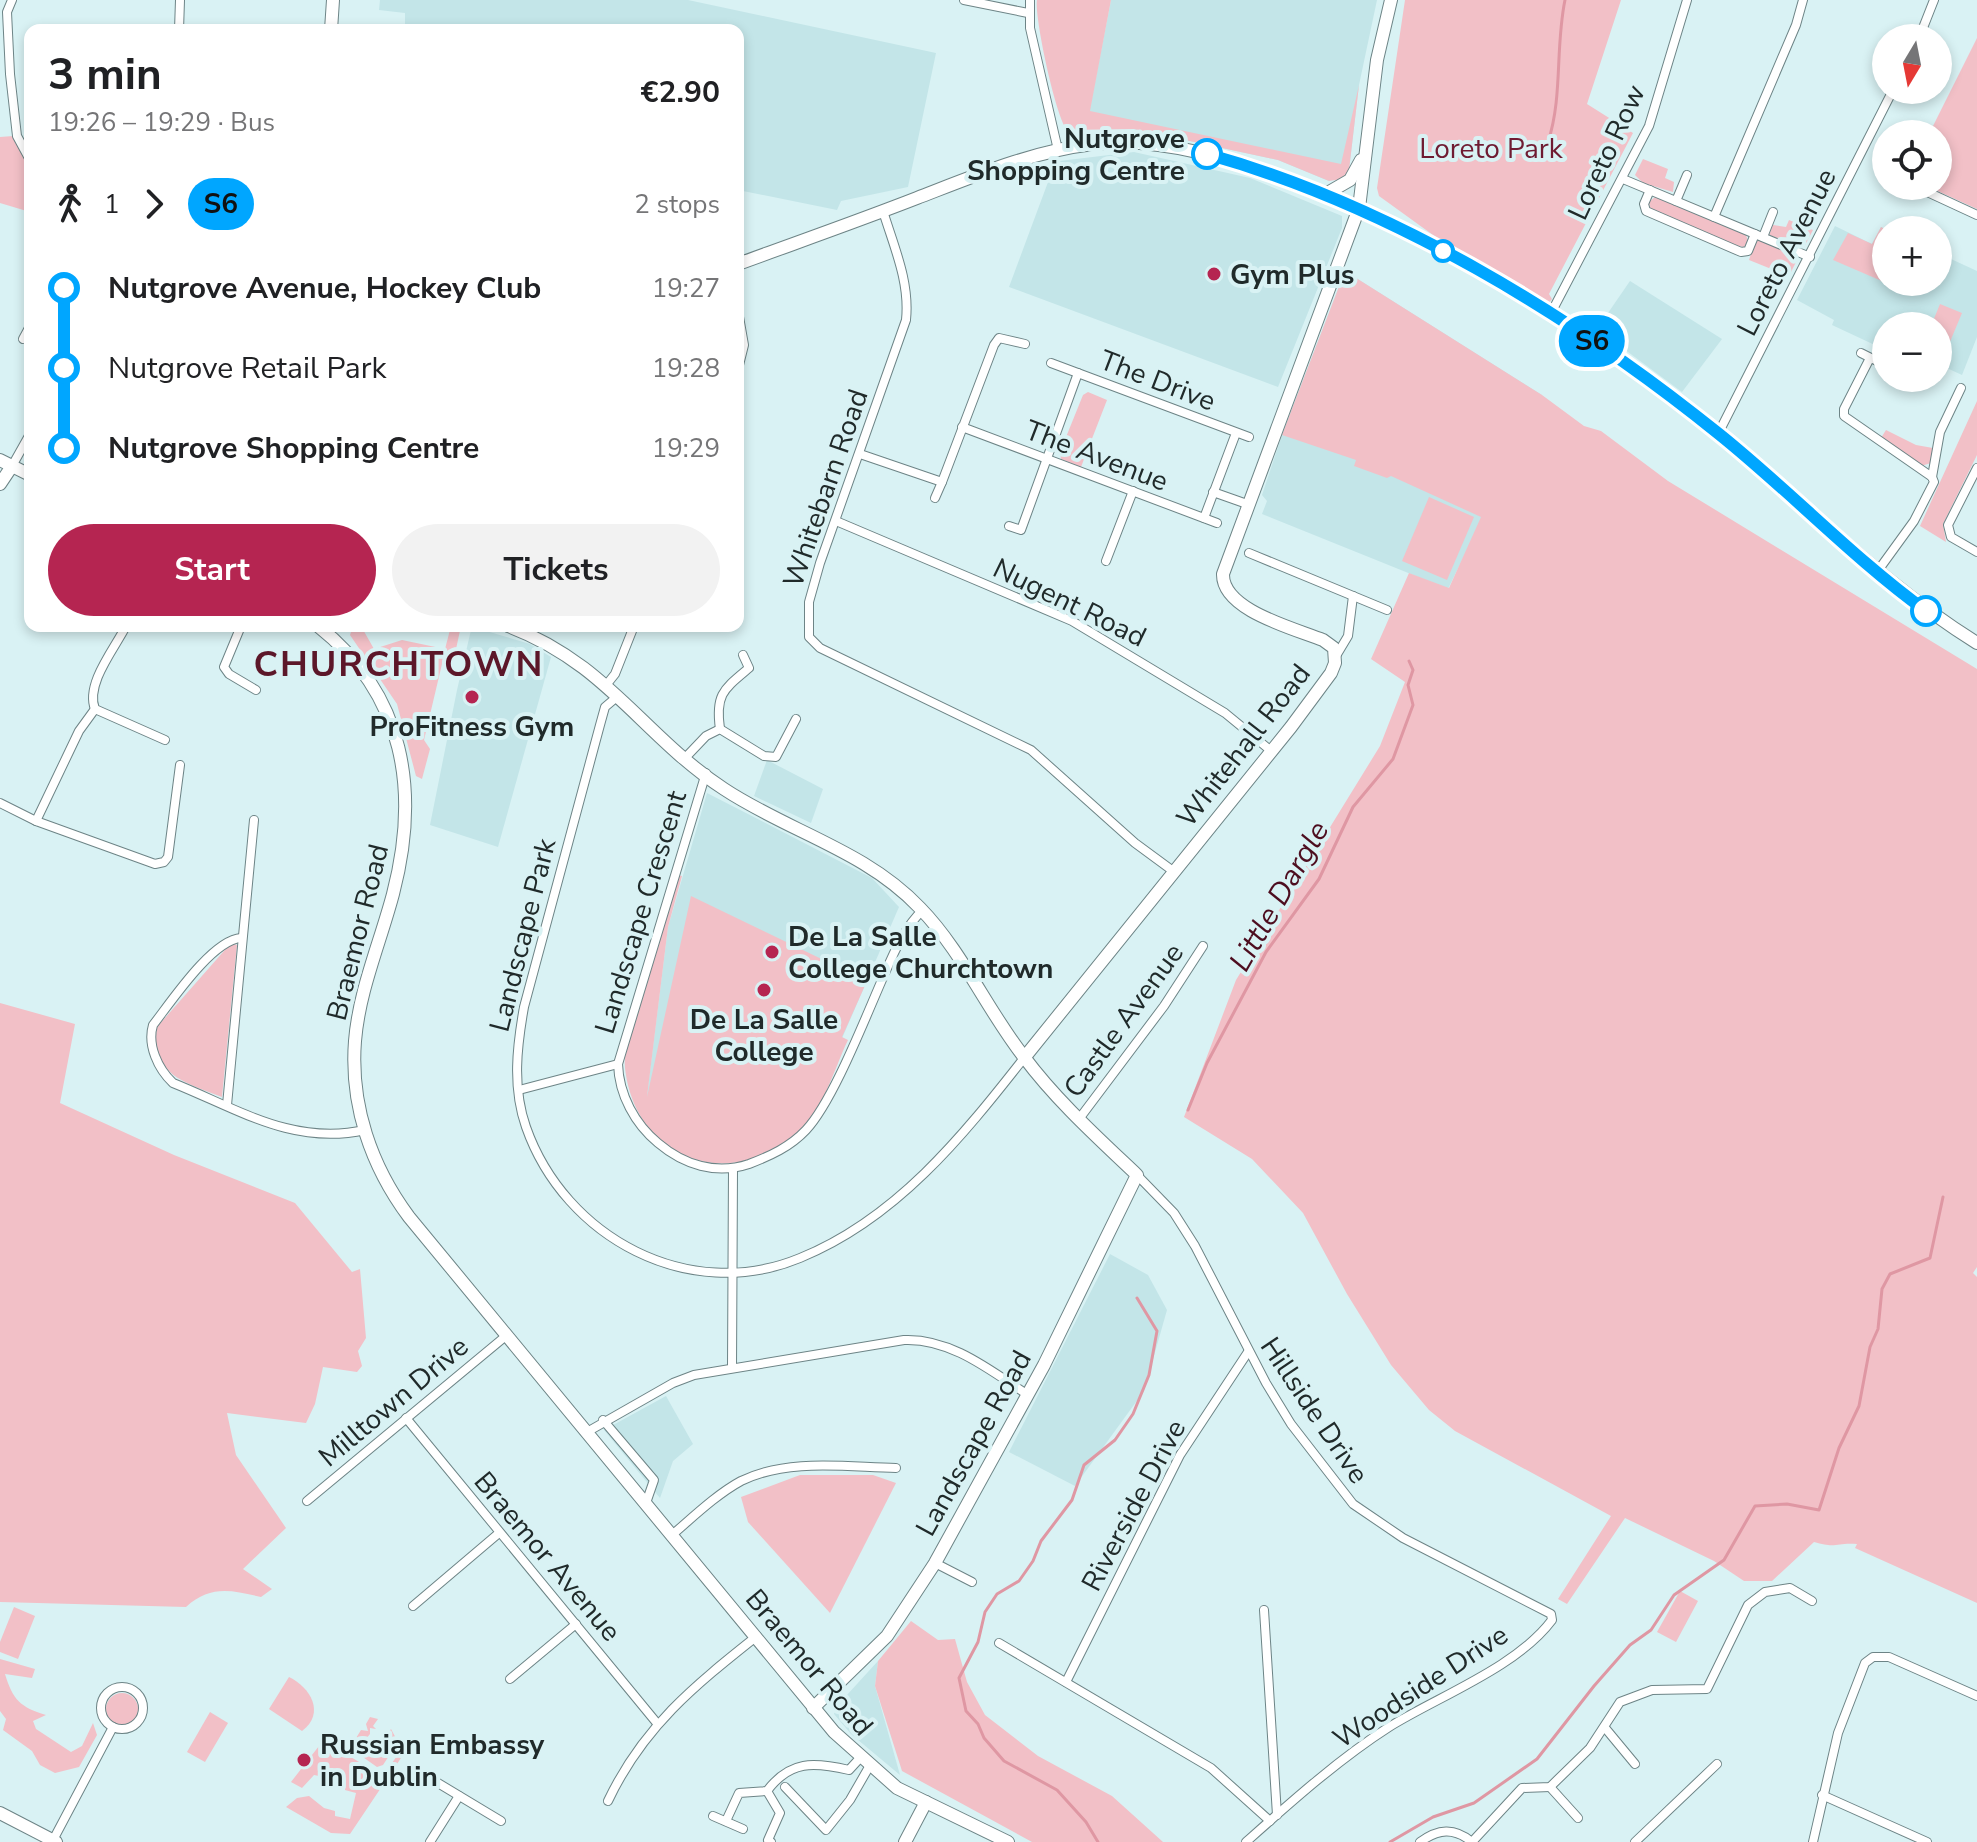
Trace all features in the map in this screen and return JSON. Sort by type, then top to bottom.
[{"type":"main road","points":[[331,24],[333,0]]},
{"type":"main road","points":[[1324,195],[1350,180],[1366,143],[1377,60],[1391,0]]},
{"type":"main road","points":[[744,262],[989,171],[1058,150],[1134,142],[1239,163],[1359,208],[1428,242],[1644,376],[1718,434],[1877,572],[1930,614],[1977,643]]},
{"type":"main road","name":"Whitehall Road","points":[[1024,1058],[1331,673],[1334,648],[1323,640],[1236,604],[1223,583],[1224,565],[1359,208],[1366,143]]},
{"type":"main road","points":[[0,484],[6,463],[24,472]]},
{"type":"main road","name":"Braemor Road","points":[[330,632],[350,656],[387,712],[399,748],[406,792],[406,831],[399,869],[356,1030],[355,1077],[365,1130],[376,1163],[395,1198],[813,1708],[865,1763],[926,1802],[1008,1842]]},
{"type":"main road","points":[[532,632],[580,662],[706,773],[754,806],[865,861],[898,885],[923,910],[1024,1058],[1079,1119],[1137,1175]]},
{"type":"main road","name":"Landscape Road","points":[[813,1708],[887,1636],[935,1563],[1028,1395],[1137,1175]]},
{"type":"main road","points":[[905,1842],[926,1802]]},
{"type":"main road","points":[[0,1813],[54,1842]]},
{"type":"street","points":[[12,0],[7,12],[17,136],[24,149]]},
{"type":"street","points":[[179,24],[180,0]]},
{"type":"street","points":[[964,0],[1028,13]]},
{"type":"street","points":[[1030,0],[1028,13],[1058,150]]},
{"type":"street","name":"Loreto Row","points":[[1550,315],[1649,126],[1687,0]]},
{"type":"street","points":[[1714,217],[1796,25],[1803,0]]},
{"type":"street","points":[[1925,24],[1934,0]]},
{"type":"street","points":[[0,2],[7,12]]},
{"type":"street","name":"Loreto Avenue","points":[[1718,434],[1886,104]]},
{"type":"street","points":[[1676,201],[1687,175]]},
{"type":"street","points":[[1623,179],[1810,257]]},
{"type":"street","points":[[1650,190],[1644,204],[1646,211],[1732,248],[1748,251],[1773,212]]},
{"type":"street","points":[[1945,200],[1977,215]]},
{"type":"street","name":"Whitebarn Road","points":[[883,211],[903,273],[908,302],[906,320],[809,602],[809,637],[820,648],[1031,750],[1135,843],[1173,871]]},
{"type":"street","points":[[935,498],[999,338],[1025,344]]},
{"type":"street","points":[[1872,358],[1865,355],[1844,416],[1932,477]]},
{"type":"street","name":"The Drive","points":[[1051,363],[1249,437]]},
{"type":"street","points":[[1009,526],[1021,530],[1078,373]]},
{"type":"street","points":[[1877,572],[1914,521],[1932,489],[1940,432],[1961,388]]},
{"type":"street","name":"The Avenue","points":[[962,427],[1217,523]]},
{"type":"street","points":[[1204,518],[1236,433]]},
{"type":"street","points":[[6,463],[24,441]]},
{"type":"street","points":[[860,454],[942,482]]},
{"type":"street","points":[[1977,468],[1948,525],[1951,537],[1977,552]]},
{"type":"street","points":[[1106,561],[1133,491]]},
{"type":"street","points":[[1213,492],[1247,504]]},
{"type":"street","name":"Nugent Road","points":[[836,521],[1072,621],[1213,705],[1270,750]]},
{"type":"street","points":[[1249,553],[1387,610]]},
{"type":"street","points":[[1335,656],[1348,636],[1353,596]]},
{"type":"street","points":[[36,821],[79,731],[95,709],[92,692],[123,632]]},
{"type":"street","points":[[239,632],[224,667],[229,674],[256,690]]},
{"type":"street","points":[[607,684],[615,674],[632,632]]},
{"type":"street","points":[[720,729],[718,700],[722,692],[749,668],[743,655]]},
{"type":"street","name":"Landscape Park","points":[[619,695],[605,707],[524,1007],[516,1050],[525,1125],[538,1154],[569,1199],[605,1234],[663,1265],[682,1270],[758,1270],[800,1258],[854,1229],[898,1198],[940,1160],[1024,1058]]},
{"type":"street","points":[[95,709],[165,740]]},
{"type":"street","points":[[720,729],[771,758],[779,753],[796,719]]},
{"type":"street","points":[[778,726],[790,731]]},
{"type":"street","points":[[686,757],[706,736],[720,729]]},
{"type":"street","points":[[0,803],[36,821],[155,864],[164,862],[168,857],[180,765]]},
{"type":"street","name":"Landscape Crescent","points":[[706,773],[618,1064],[625,1098],[637,1120],[657,1142],[689,1162],[733,1169]]},
{"type":"street","points":[[227,1105],[254,820]]},
{"type":"street","points":[[732,1368],[733,1169],[777,1152],[815,1119],[891,959],[923,910]]},
{"type":"street","points":[[241,938],[230,939],[192,975],[153,1025],[150,1033],[162,1072],[173,1083],[300,1134],[324,1137],[365,1130]]},
{"type":"street","name":"Castle Avenue","points":[[1079,1119],[1164,1006],[1203,946]]},
{"type":"street","name":"Landscape Crescent","points":[[519,1090],[618,1064]]},
{"type":"street","name":"Hillside Drive","points":[[1137,1175],[1174,1213],[1195,1246],[1248,1352],[1291,1424],[1353,1504],[1403,1538],[1551,1614],[1552,1620],[1545,1629]]},
{"type":"street","name":"Milltown Drive","points":[[307,1501],[507,1335]]},
{"type":"street","points":[[587,1432],[603,1420],[673,1383],[732,1368],[917,1339],[966,1355],[1028,1395]]},
{"type":"street","name":"Riverside Drive","points":[[1066,1682],[1180,1455],[1248,1352]]},
{"type":"street","name":"Braemor Avenue","points":[[406,1418],[656,1722]]},
{"type":"street","points":[[603,1420],[654,1480],[646,1503]]},
{"type":"street","points":[[672,1535],[740,1482],[771,1470],[801,1466],[896,1468]]},
{"type":"street","points":[[413,1606],[499,1533]]},
{"type":"street","points":[[935,1563],[972,1582]]},
{"type":"street","points":[[1420,1842],[1439,1831],[1463,1835],[1472,1842],[1522,1788],[1550,1787],[1571,1770],[1606,1729],[1611,1714],[1620,1702],[1652,1690],[1707,1689],[1748,1605],[1756,1597],[1790,1588],[1812,1601]]},
{"type":"street","points":[[1264,1610],[1274,1818]]},
{"type":"street","points":[[510,1679],[576,1624]]},
{"type":"street","name":"Woodside Drive","points":[[1246,1842],[1388,1728],[1502,1662],[1545,1629]]},
{"type":"street","points":[[608,1801],[623,1768],[656,1722],[698,1682],[757,1636]]},
{"type":"street","points":[[999,1643],[1211,1768],[1274,1818]]},
{"type":"street","points":[[1813,1842],[1838,1733],[1865,1663],[1873,1657],[1889,1657],[1977,1696]]},
{"type":"street","points":[[130,1688],[143,1704],[142,1717],[126,1729],[113,1727],[103,1717],[102,1703],[110,1691],[130,1688]]},
{"type":"street","points":[[54,1842],[113,1727]]},
{"type":"street","points":[[1606,1729],[1635,1764]]},
{"type":"street","points":[[785,1787],[826,1830],[850,1800],[865,1763]]},
{"type":"street","points":[[726,1821],[739,1793],[767,1791],[779,1775],[799,1767],[822,1764],[849,1770],[865,1763]]},
{"type":"street","points":[[1636,1842],[1717,1764]]},
{"type":"street","points":[[418,1771],[501,1821]]},
{"type":"street","points":[[1550,1787],[1578,1818]]},
{"type":"street","points":[[767,1791],[780,1813],[768,1840],[771,1842]]},
{"type":"street","points":[[1669,1793],[1678,1801]]},
{"type":"street","points":[[1822,1795],[1927,1842]]},
{"type":"street","points":[[430,1842],[459,1796]]},
{"type":"street","points":[[713,1816],[743,1829]]},
{"type":"shaded area","points":[[380,0],[688,0],[936,53],[908,187],[841,201],[837,210],[744,191],[744,24],[405,24],[405,13],[379,10]]},
{"type":"shaded area","name":"Nutgrove Shopping Centre","points":[[1111,0],[1377,0],[1359,85],[1349,170],[1329,181],[1278,160],[1134,129],[1086,128]]},
{"type":"shaded area","points":[[1134,152],[1250,178],[1342,216],[1342,228],[1278,387],[1009,287],[1051,174],[1051,162]]},
{"type":"shaded area","points":[[1835,226],[1872,244],[1872,296],[1952,296],[1952,259],[1977,271],[1977,337],[1962,375],[1952,370],[1952,312],[1872,312],[1872,344],[1832,325],[1834,320],[1797,300]]},
{"type":"shaded area","points":[[1345,271],[1542,395],[1448,589],[1262,514],[1267,501],[1262,495],[1282,435]]},
{"type":"shaded area","points":[[1630,281],[1722,339],[1682,392],[1597,329]]},
{"type":"shaded area","points":[[471,632],[490,632],[530,644],[551,657],[498,847],[430,825]]},
{"type":"shaded area","points":[[767,760],[823,789],[811,823],[754,796]]},
{"type":"shaded area","name":"De La Salle College Churchtown","points":[[707,793],[872,878],[899,907],[820,1089],[645,1111],[668,927]]},
{"type":"shaded area","points":[[1110,1254],[1148,1275],[1167,1310],[1144,1391],[1075,1486],[1009,1452]]},
{"type":"shaded area","points":[[666,1396],[693,1444],[673,1461],[660,1498],[604,1430]]},
{"type":"shaded area","points":[[878,1661],[875,1686],[900,1775],[851,1734],[834,1714],[836,1707]]},
{"type":"green space","points":[[1037,0],[1111,0],[1090,111],[1341,164],[1359,85],[1349,170],[1342,179],[1329,181],[1278,160],[1134,129],[1067,130],[1057,107],[1047,66]]},
{"type":"green space","name":"Loreto Park","points":[[1405,0],[1621,0],[1587,104],[1633,133],[1549,294],[1552,299],[1541,313],[1379,196],[1377,188]]},
{"type":"green space","points":[[1977,38],[1977,209],[1952,198],[1952,120],[1936,120],[1944,104],[1952,104],[1952,88]]},
{"type":"green space","points":[[13,136],[24,156],[24,210],[0,203],[0,137]]},
{"type":"green space","points":[[1643,159],[1668,169],[1665,178],[1674,182],[1673,192],[1643,183],[1635,175]]},
{"type":"green space","points":[[1655,197],[1746,235],[1748,241],[1744,247],[1737,246],[1650,210],[1649,202]]},
{"type":"green space","points":[[1789,220],[1813,230],[1804,247],[1769,235],[1773,225],[1786,227]]},
{"type":"green space","points":[[1848,233],[1872,244],[1872,277],[1833,260]]},
{"type":"green space","points":[[1760,239],[1795,255],[1797,260],[1789,276],[1749,260],[1754,244]]},
{"type":"green space","points":[[1345,271],[1542,395],[1584,426],[1601,431],[1668,481],[1977,669],[1977,1267],[1973,1273],[1977,1277],[1977,1603],[1855,1548],[1857,1544],[1814,1542],[1772,1581],[1744,1581],[1714,1561],[1625,1518],[1567,1604],[1558,1599],[1611,1516],[1455,1431],[1429,1410],[1391,1365],[1347,1294],[1303,1213],[1252,1159],[1184,1117],[1236,980],[1380,746],[1405,682],[1371,659],[1409,573],[1449,588],[1481,517],[1391,476],[1387,478],[1354,466],[1356,460],[1282,435]]},
{"type":"green space","points":[[1940,304],[1962,313],[1952,337],[1952,312],[1937,312]]},
{"type":"green space","points":[[1088,392],[1107,400],[1081,467],[1061,459],[1060,452],[1083,395]]},
{"type":"green space","points":[[1977,401],[1977,455],[1943,524],[1946,542],[1920,526]]},
{"type":"green space","points":[[1886,430],[1916,445],[1933,448],[1931,463],[1921,466],[1881,438]]},
{"type":"green space","points":[[1429,497],[1474,517],[1447,580],[1402,561]]},
{"type":"green space","points":[[351,632],[364,632],[374,649],[402,640],[445,649],[449,632],[460,632],[453,663],[442,664],[424,740],[430,749],[422,779],[416,776],[397,704],[350,635]]},
{"type":"green space","name":"De La Salle College Churchtown","points":[[677,875],[682,876],[668,927],[647,1097],[691,896],[867,981],[842,1037],[848,1040],[813,1115],[796,1135],[769,1152],[742,1162],[714,1163],[688,1157],[665,1144],[646,1125],[632,1099],[625,1068],[626,1052]]},
{"type":"green space","points":[[231,943],[237,945],[222,1097],[173,1075],[159,1056],[156,1043],[157,1027]]},
{"type":"green space","points":[[0,1003],[75,1024],[60,1103],[174,1155],[295,1203],[352,1272],[360,1269],[366,1338],[358,1351],[362,1366],[357,1372],[323,1367],[315,1404],[306,1423],[227,1413],[236,1455],[286,1528],[243,1569],[272,1589],[261,1597],[212,1592],[186,1607],[0,1602]]},
{"type":"green space","points":[[800,1475],[873,1475],[896,1483],[830,1613],[748,1522],[741,1497]]},
{"type":"green space","points":[[1680,1591],[1698,1601],[1676,1642],[1657,1632]]},
{"type":"green space","points":[[14,1607],[35,1616],[18,1659],[0,1652],[0,1642]]},
{"type":"green space","points":[[911,1621],[938,1640],[955,1639],[967,1682],[985,1715],[1038,1756],[1112,1796],[1163,1842],[1032,1842],[902,1771],[875,1686],[878,1661]]},
{"type":"green space","points":[[0,1659],[35,1669],[32,1678],[5,1674],[19,1701],[46,1715],[33,1721],[36,1729],[71,1752],[82,1746],[93,1723],[97,1735],[79,1767],[55,1773],[40,1765],[32,1751],[3,1730],[6,1719],[0,1711]]},
{"type":"green space","points":[[289,1677],[309,1694],[314,1709],[309,1724],[302,1731],[269,1709]]},
{"type":"green space","points":[[122,1693],[133,1698],[138,1709],[133,1720],[122,1725],[111,1720],[106,1709],[111,1698]]},
{"type":"green space","points":[[210,1712],[228,1723],[205,1762],[187,1752]]},
{"type":"green space","points":[[370,1717],[378,1719],[373,1726],[376,1729],[370,1728],[370,1734],[360,1746],[379,1753],[390,1740],[387,1735],[391,1729],[398,1742],[383,1765],[377,1767],[350,1748],[361,1730],[368,1731],[366,1724]]},
{"type":"green space","points":[[328,1743],[377,1773],[387,1770],[404,1746],[411,1743],[350,1834],[331,1833],[286,1807],[297,1798],[309,1796],[324,1808],[335,1811],[335,1816],[350,1819],[356,1793],[345,1790],[346,1780],[329,1772],[324,1777],[314,1775],[302,1788],[291,1782],[319,1746]]},
{"type":"waterway","name":"Little Dargle","points":[[1548,142],[1556,107],[1565,0]]},
{"type":"waterway","name":"Little Dargle","points":[[1188,1110],[1207,1063],[1266,952],[1319,879],[1353,807],[1393,759],[1413,705],[1408,685],[1413,670],[1409,661]]},
{"type":"waterway","points":[[1390,1842],[1433,1817],[1474,1803],[1537,1759],[1630,1645],[1651,1630],[1674,1595],[1724,1560],[1755,1506],[1787,1504],[1819,1510],[1839,1448],[1859,1406],[1870,1347],[1878,1329],[1882,1289],[1890,1274],[1930,1258],[1943,1197]]},
{"type":"waterway","name":"Little Dargle","points":[[1098,1842],[1086,1822],[1057,1790],[1004,1761],[984,1738],[978,1724],[966,1711],[959,1678],[978,1642],[985,1612],[997,1594],[1019,1581],[1033,1561],[1041,1541],[1072,1500],[1084,1465],[1115,1440],[1133,1414],[1149,1375],[1157,1331],[1137,1298]]},
{"type":"bus line","name":"S6","points":[[1207,154],[1258,170],[1378,217],[1428,242],[1605,349],[1657,385],[1718,434],[1926,611]]},
{"type":"place","name":"Nutgrove Shopping Centre","points":[[1207,154]]},
{"type":"place","name":"Gym Plus","points":[[1214,274]]},
{"type":"place","name":"ProFitness Gym","points":[[472,697]]},
{"type":"place","name":"De La Salle College Churchtown","points":[[772,952]]},
{"type":"place","name":"De La Salle College","points":[[764,990]]},
{"type":"place","name":"Russian Embassy in Dublin","points":[[304,1760]]},
{"type":"district","name":"CHURCHTOWN","points":[[399,663]]}]
